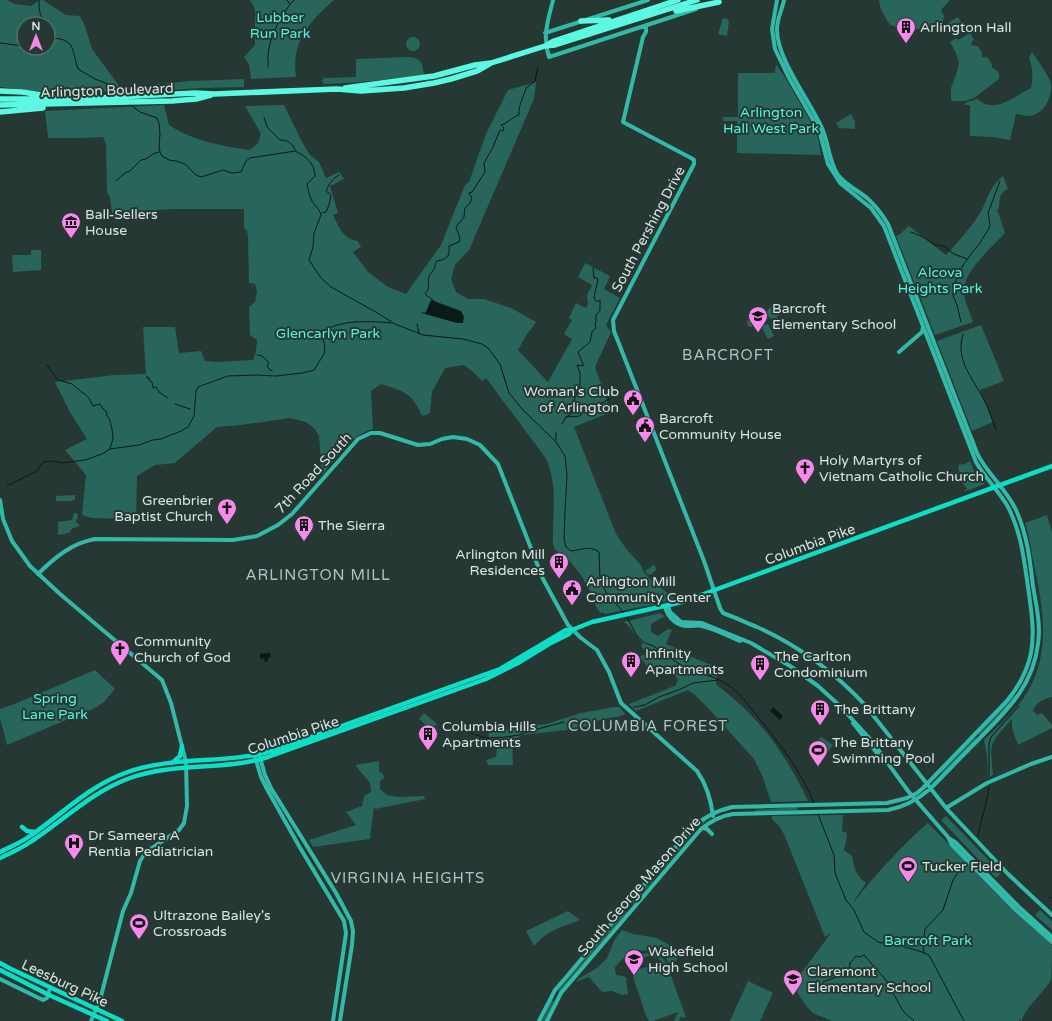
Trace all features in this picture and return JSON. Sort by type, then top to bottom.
[{"type":"highway","points":[[659,6],[672,0]]},
{"type":"highway","name":"Arlington Boulevard","points":[[0,105],[195,93],[214,94],[337,90],[425,77],[491,63],[678,0]]},
{"type":"highway","name":"Arlington Boulevard","points":[[545,46],[555,45],[697,0]]},
{"type":"highway","points":[[627,23],[685,8],[722,1]]},
{"type":"highway","points":[[581,21],[617,20]]},
{"type":"highway","points":[[0,91],[78,101]]},
{"type":"highway","name":"Arlington Boulevard","points":[[0,100],[107,103],[196,99],[214,94]]},
{"type":"highway","points":[[0,112],[78,101]]},
{"type":"main road","points":[[553,0],[545,33],[545,46],[549,57],[722,1]]},
{"type":"main road","points":[[545,33],[648,0]]},
{"type":"main road","name":"South George Mason Drive","points":[[539,1021],[555,990],[689,832],[702,820],[713,813],[732,808],[892,802],[911,796],[927,784],[1002,707],[1014,692],[1027,667],[1033,639],[1032,616],[1019,535],[1008,507],[976,462],[884,226],[871,208],[846,189],[834,176],[825,158],[819,130],[789,78],[775,49],[772,28],[777,0]]},
{"type":"main road","name":"South George Mason Drive","points":[[547,1021],[561,993],[702,828],[713,820],[733,814],[888,810],[916,801],[930,789],[1012,705],[1026,684],[1034,664],[1039,635],[1038,620],[1026,539],[1016,508],[1000,485],[986,469],[977,453],[888,224],[875,206],[850,186],[838,174],[829,155],[822,127],[794,77],[781,50],[776,30],[784,0]]},
{"type":"main road","name":"South Pershing Drive","points":[[646,25],[646,32],[643,37],[622,122],[691,158],[694,160],[694,164],[613,320],[614,330],[714,591]]},
{"type":"main road","points":[[637,28],[641,31],[643,37]]},
{"type":"main road","points":[[899,352],[922,332],[923,327]]},
{"type":"main road","name":"7th Road South","points":[[38,574],[66,550],[75,545],[95,539],[233,540],[257,536],[278,525],[292,514],[358,439],[371,433],[385,434],[418,445],[430,444],[442,439],[453,437],[467,439],[480,445],[498,464],[543,579],[568,625],[581,638],[598,650],[609,672],[621,703],[697,771],[704,781],[713,813],[713,820]]},
{"type":"main road","name":"Columbia Pike","points":[[0,858],[28,844],[94,796],[120,782],[150,772],[227,765],[257,757],[500,669],[566,630],[572,630],[592,622],[667,606],[714,591],[1052,466]]},
{"type":"main road","points":[[0,500],[4,519],[12,541],[26,561],[38,574],[162,680],[169,695],[186,762],[187,806],[184,823],[179,830],[146,852],[140,861],[131,892],[123,911],[101,997],[91,1021]]},
{"type":"main road","points":[[714,591],[723,613],[757,627],[787,643],[820,665],[854,693],[874,716],[946,808],[1008,874],[1052,915]]},
{"type":"main road","points":[[667,606],[670,612],[681,622],[702,623],[772,654],[807,677],[826,692],[853,720],[874,745],[911,796],[948,837],[955,842],[1018,907],[1052,937]]},
{"type":"main road","points":[[975,734],[980,738]]},
{"type":"main road","points":[[172,763],[180,756],[182,746]]},
{"type":"main road","points":[[257,757],[265,787],[298,846],[344,921],[346,940],[333,1021]]},
{"type":"main road","points":[[257,757],[271,788],[336,893],[351,921],[353,931],[352,945],[340,1021]]},
{"type":"main road","name":"Columbia Pike","points":[[0,852],[19,843],[88,793],[109,780],[142,768],[172,763],[257,757]]},
{"type":"main road","points":[[946,808],[986,783],[1052,758]]},
{"type":"main road","points":[[22,828],[35,832]]},
{"type":"main road","points":[[702,828],[707,829],[712,834]]},
{"type":"main road","points":[[948,837],[952,845],[970,865],[1016,910],[1052,942]]},
{"type":"main road","name":"Leesburg Pike","points":[[0,962],[8,968],[122,1021]]},
{"type":"main road","name":"Leesburg Pike","points":[[0,970],[49,995],[107,1021]]},
{"type":"main road","points":[[0,979],[43,1000],[46,1000],[49,995],[50,988]]},
{"type":"green space","points":[[0,0],[7,0],[15,4],[31,6],[39,0],[43,0],[66,15],[80,16],[85,26],[92,49],[123,91],[50,93],[0,87]]},
{"type":"green space","name":"Lubber Run Park","points":[[250,0],[334,0],[317,16],[299,43],[296,53],[296,77],[251,79],[249,64],[244,57],[255,45],[255,9]]},
{"type":"green space","points":[[879,0],[950,0],[941,10],[944,16],[943,21],[935,23],[930,28],[907,30],[890,25],[881,10]]},
{"type":"green space","points":[[958,17],[961,22],[950,27],[948,23]]},
{"type":"green space","points":[[723,18],[729,21],[727,36],[718,34]]},
{"type":"green space","points":[[970,33],[974,40],[972,41],[971,45],[978,46],[982,53],[982,57],[988,58],[992,68],[999,73],[999,79],[974,98],[966,101],[952,101],[951,88],[959,62],[950,42],[956,38],[958,40]]},
{"type":"green space","points":[[413,37],[418,39],[420,44],[418,49],[413,51],[408,49],[406,44],[408,39]]},
{"type":"green space","points":[[1032,52],[1050,80],[1051,89],[1046,105],[1039,113],[1034,115],[1029,116],[1016,114],[1010,140],[970,136],[970,105],[965,105],[965,103],[977,99],[990,105],[997,105],[1031,88],[1032,73],[1029,58]]},
{"type":"green space","points":[[416,58],[422,64],[424,75],[374,81],[324,84],[322,81],[324,78],[356,77],[356,59]]},
{"type":"green space","name":"Arlington Hall West Park","points":[[776,64],[811,122],[818,138],[821,155],[737,153],[737,121],[723,121],[723,117],[738,117],[738,73],[775,73]]},
{"type":"green space","points":[[244,79],[244,87],[156,91],[152,85],[190,81]]},
{"type":"green space","name":"Glencarlyn Park","points":[[536,82],[534,99],[469,250],[455,265],[451,279],[456,292],[468,299],[484,299],[511,308],[536,322],[518,350],[548,382],[572,339],[564,334],[572,320],[569,318],[576,303],[586,308],[588,304],[587,295],[592,285],[578,277],[585,263],[610,276],[604,289],[620,298],[606,325],[611,332],[595,367],[611,412],[574,427],[616,534],[651,580],[675,599],[605,614],[602,612],[600,613],[595,605],[596,602],[581,575],[569,560],[555,550],[553,545],[554,500],[552,478],[545,457],[486,378],[482,381],[464,365],[445,368],[432,392],[430,413],[423,416],[414,401],[406,393],[381,384],[371,391],[373,429],[357,436],[350,442],[322,475],[319,436],[315,429],[306,422],[290,418],[217,427],[176,463],[155,465],[137,476],[136,519],[91,518],[82,515],[86,475],[65,450],[87,439],[70,412],[55,382],[115,375],[146,374],[143,327],[175,327],[179,353],[201,351],[205,361],[216,362],[253,360],[256,352],[257,340],[250,335],[249,307],[255,302],[257,291],[255,284],[249,283],[248,236],[244,227],[244,209],[173,209],[112,213],[110,197],[107,192],[106,145],[103,137],[48,138],[45,111],[164,105],[169,125],[178,131],[208,142],[250,150],[258,143],[261,134],[245,106],[284,105],[302,142],[310,155],[319,162],[326,178],[339,172],[344,179],[330,186],[338,213],[333,215],[342,232],[349,238],[358,241],[361,247],[353,252],[368,272],[388,287],[406,294],[441,245],[465,185],[469,182],[486,134],[508,90]]},
{"type":"green space","points":[[851,114],[855,122],[855,129],[839,128],[836,123]]},
{"type":"green space","name":"Alcova Heights Park","points":[[1003,176],[1008,189],[1001,195],[999,200],[999,209],[997,209],[1005,233],[979,260],[968,276],[965,284],[965,299],[973,322],[935,335],[896,236],[909,226],[946,255],[974,221],[994,186]]},
{"type":"green space","points":[[31,250],[41,250],[41,270],[13,272],[12,255],[31,255]]},
{"type":"green space","points":[[771,307],[775,307],[779,313],[775,319],[771,319],[767,315],[767,311]]},
{"type":"green space","points":[[758,312],[762,322],[750,327],[748,326],[747,321],[751,320],[750,316]]},
{"type":"green space","points":[[763,323],[764,325],[768,324],[774,336],[768,339],[760,324]]},
{"type":"green space","name":"Alcova Heights Park","points":[[981,325],[1004,381],[980,390],[993,422],[972,431],[937,341]]},
{"type":"green space","points":[[970,461],[974,471],[985,484],[963,492],[967,489],[962,482],[958,465],[963,465]]},
{"type":"green space","points":[[75,495],[75,500],[56,501],[56,496]]},
{"type":"green space","points":[[74,513],[77,513],[78,516],[76,522],[80,525],[73,528],[69,533],[58,535],[58,522],[72,520]]},
{"type":"green space","points":[[1047,515],[1052,532],[1052,697],[1040,701],[1033,711],[1037,715],[1042,713],[1052,725],[1052,728],[1018,745],[1012,728],[1012,719],[995,739],[991,756],[993,775],[988,778],[987,756],[984,740],[1018,705],[1032,685],[1042,652],[1043,617],[1041,599],[1025,523]]},
{"type":"green space","points":[[653,565],[656,567],[656,570],[650,575],[647,574],[645,570],[649,569]]},
{"type":"green space","points":[[660,613],[665,616],[651,624],[651,632],[658,636],[668,629],[672,630],[666,644],[682,651],[690,651],[689,656],[714,666],[711,669],[717,675],[716,684],[744,708],[764,729],[788,764],[808,801],[771,802],[762,775],[754,759],[708,708],[688,690],[636,711],[629,704],[677,685],[676,683],[678,680],[667,665],[665,669],[646,665],[640,657],[646,653],[641,646],[643,644],[632,629],[624,622]]},
{"type":"green space","name":"Spring Lane Park","points":[[95,670],[115,689],[105,701],[97,707],[7,745],[0,718],[0,709]]},
{"type":"green space","points":[[1014,695],[1016,697],[980,736],[978,734]]},
{"type":"green space","points":[[620,707],[625,714],[603,719],[576,729],[522,735],[512,741],[513,765],[488,765],[486,760],[496,757],[497,748],[501,747],[500,742],[488,743],[489,733],[524,726],[547,724],[581,713]]},
{"type":"green space","points":[[424,713],[437,724],[431,730],[419,719]]},
{"type":"green space","points":[[821,737],[833,745],[823,758],[811,750]]},
{"type":"green space","points":[[975,737],[977,739],[932,784],[941,774],[943,769]]},
{"type":"green space","points":[[379,761],[379,771],[383,774],[384,778],[380,781],[380,789],[387,795],[398,797],[424,796],[425,799],[375,809],[374,806],[370,839],[313,847],[309,840],[356,825],[346,812],[362,806],[364,796],[371,792],[370,783],[355,765]]},
{"type":"green space","points":[[797,807],[798,810],[755,812],[755,810]]},
{"type":"green space","name":"Barcroft Park","points":[[843,815],[842,831],[847,833],[844,850],[852,856],[856,871],[860,878],[866,883],[854,902],[889,861],[928,823],[1000,897],[1052,945],[1051,980],[1030,1006],[1022,1021],[832,1021],[817,1015],[807,1007],[794,987],[799,976],[831,933],[825,937],[784,834],[772,819],[772,816]]},
{"type":"green space","points":[[946,816],[1001,873],[996,878],[941,820]]},
{"type":"green space","points":[[705,820],[706,821],[696,829],[660,873],[658,871],[692,831]]},
{"type":"green space","points":[[651,879],[653,881],[633,905],[631,903]]},
{"type":"green space","points":[[1040,910],[1052,921],[1052,930],[1035,915]]},
{"type":"green space","points":[[568,911],[580,920],[550,932],[539,940],[534,946],[526,931]]},
{"type":"green space","points":[[624,911],[627,912],[560,992],[558,990]]},
{"type":"green space","points":[[622,930],[633,934],[657,938],[682,952],[675,962],[668,963],[666,957],[654,951],[631,950],[615,967],[616,975],[626,977],[628,994],[622,995],[612,991],[602,992],[589,977],[576,982],[578,979],[597,968],[607,958],[615,939]]},
{"type":"green space","points":[[650,953],[660,956],[666,962],[686,1017],[682,1018],[681,1016],[679,1021],[674,1021],[678,1012],[649,1021],[643,1008],[632,968],[636,958],[642,954]],"holes":[[[651,956],[658,958],[662,962],[634,971],[637,962],[644,957]]]},
{"type":"green space","points":[[748,981],[773,993],[760,1021],[730,1021]]},
{"type":"green space","points":[[552,1000],[554,1002],[545,1021],[542,1021]]},
{"type":"shaded area","points":[[431,300],[461,311],[464,317],[463,323],[457,323],[425,314]]},
{"type":"shaded area","points":[[270,653],[271,657],[268,658],[268,662],[265,662],[264,659],[260,658],[260,654]]},
{"type":"shaded area","points":[[773,707],[783,716],[780,720],[770,711]]},
{"type":"waterway","points":[[39,0],[41,16]]},
{"type":"waterway","points":[[287,0],[290,4]]},
{"type":"waterway","points":[[268,67],[269,48],[274,33],[285,11],[294,0]]},
{"type":"waterway","points":[[56,38],[68,42],[71,46],[78,69],[95,79],[116,87],[120,95]]},
{"type":"waterway","points":[[0,43],[16,45]]},
{"type":"waterway","points":[[434,301],[425,294],[428,288],[429,276],[435,268],[435,263],[447,257],[449,253],[449,246],[459,242],[460,238],[456,227],[464,217],[465,208],[470,203],[472,198],[469,193],[472,192],[485,172],[484,163],[500,130],[503,131],[504,128],[501,125],[519,115],[520,105],[526,88],[535,81],[538,66]]},
{"type":"waterway","points":[[129,104],[140,112],[157,118],[160,133],[159,147],[162,156],[169,160],[185,164],[196,175],[201,177],[223,170],[232,173],[241,172],[246,161],[250,158],[295,151],[303,155],[312,164],[315,176],[307,184],[308,190],[313,203],[321,215],[314,233],[313,247],[309,260],[321,278],[331,287],[395,324],[423,335],[463,339],[482,344],[489,349],[500,364],[509,393],[522,409],[556,442],[565,456],[567,476],[564,539],[566,547],[571,551],[589,548],[599,552],[600,579],[606,592],[624,613]]},
{"type":"waterway","points":[[264,117],[267,127],[280,140],[287,141],[291,144],[295,150]]},
{"type":"waterway","points":[[116,181],[125,173],[130,171],[141,160],[159,152]]},
{"type":"waterway","points":[[322,213],[326,212],[329,205],[331,195],[326,191],[327,188],[339,175]]},
{"type":"waterway","points":[[961,322],[953,296],[953,287],[962,267],[989,228],[988,213],[1000,181]]},
{"type":"waterway","points":[[911,232],[923,237],[935,245],[944,246],[954,254],[967,259]]},
{"type":"waterway","points":[[562,424],[566,417],[571,414],[576,394],[580,388],[580,373],[577,365],[583,366],[583,364],[578,352],[590,342],[592,332],[596,328],[596,315],[600,311],[600,300],[597,302],[594,297],[598,280],[597,278],[594,278],[593,268]]},
{"type":"waterway","points":[[7,486],[37,471],[43,462],[55,461],[61,463],[85,460],[102,454],[110,449],[139,445],[161,439],[181,431],[188,427],[194,416],[196,391],[198,387],[228,376],[276,376],[314,370],[324,354],[325,347],[322,334],[328,329],[345,323],[354,322],[391,323]]},
{"type":"waterway","points":[[417,324],[419,333]]},
{"type":"waterway","points":[[963,334],[961,343],[963,360],[989,410],[996,430]]},
{"type":"waterway","points":[[258,355],[262,356],[269,363],[267,365],[272,371]]},
{"type":"waterway","points":[[47,365],[58,380],[72,384],[89,398],[93,406],[100,404],[106,411],[111,423],[113,434],[110,449]]},
{"type":"waterway","points":[[147,376],[147,378],[149,378],[152,382],[153,388],[156,387],[160,393],[168,398]]},
{"type":"waterway","points":[[566,417],[580,416],[583,412],[591,412],[594,406],[618,395]]},
{"type":"waterway","points":[[175,404],[190,409]]},
{"type":"waterway","points":[[556,433],[556,440]]},
{"type":"waterway","points":[[626,616],[637,636],[643,642],[653,646],[687,669],[720,680],[736,692],[748,704],[782,747],[803,780],[814,803]]},
{"type":"waterway","points":[[634,707],[645,705],[659,697],[693,683],[718,680]]},
{"type":"waterway","points":[[989,777],[989,744],[991,737],[1019,706]]},
{"type":"waterway","points":[[470,733],[486,738],[506,737],[519,735],[564,722]]},
{"type":"waterway","points":[[978,836],[989,787]]},
{"type":"waterway","points":[[818,814],[834,855],[835,873],[846,900],[854,910],[864,932],[878,942],[882,943],[892,941],[929,955],[964,1021]]},
{"type":"waterway","points":[[924,953],[923,945],[925,929],[943,910],[953,880],[964,864]]},
{"type":"waterway","points":[[814,993],[823,982],[836,977],[840,971],[849,968],[850,963],[856,956],[860,957],[864,955],[886,980],[903,1011],[914,1021]]},
{"type":"place","name":"Arlington Hall","points":[[906,44]]},
{"type":"place","name":"Ball-Sellers House","points":[[71,239]]},
{"type":"place","name":"Barcroft Elementary School","points":[[758,333]]},
{"type":"place","name":"Woman's Club of Arlington","points":[[633,416]]},
{"type":"place","name":"Barcroft Community House","points":[[645,443]]},
{"type":"place","name":"Holy Martyrs of Vietnam Catholic Church","points":[[805,485]]},
{"type":"place","name":"Greenbrier Baptist Church","points":[[227,525]]},
{"type":"place","name":"The Sierra","points":[[304,542]]},
{"type":"place","name":"Arlington Mill Residences","points":[[559,579]]},
{"type":"place","name":"Arlington Mill Community Center","points":[[572,606]]},
{"type":"place","name":"Community Church of God","points":[[120,666]]},
{"type":"place","name":"Infinity Apartments","points":[[631,678]]},
{"type":"place","name":"The Carlton Condominium","points":[[760,681]]},
{"type":"place","name":"The Brittany","points":[[820,726]]},
{"type":"place","name":"Columbia Hills Apartments","points":[[428,751]]},
{"type":"place","name":"The Brittany Swimming Pool","points":[[818,767]]},
{"type":"place","name":"Dr Sameera A Rentia Pediatrician","points":[[74,860]]},
{"type":"place","name":"Tucker Field","points":[[908,883]]},
{"type":"place","name":"Ultrazone Bailey's Crossroads","points":[[139,940]]},
{"type":"place","name":"Wakefield High School","points":[[634,976]]},
{"type":"place","name":"Claremont Elementary School","points":[[793,996]]},
{"type":"district","name":"BARCROFT","points":[[728,355]]},
{"type":"district","name":"ARLINGTON MILL","points":[[318,575]]},
{"type":"district","name":"COLUMBIA FOREST","points":[[648,726]]},
{"type":"district","name":"VIRGINIA HEIGHTS","points":[[408,878]]}]
